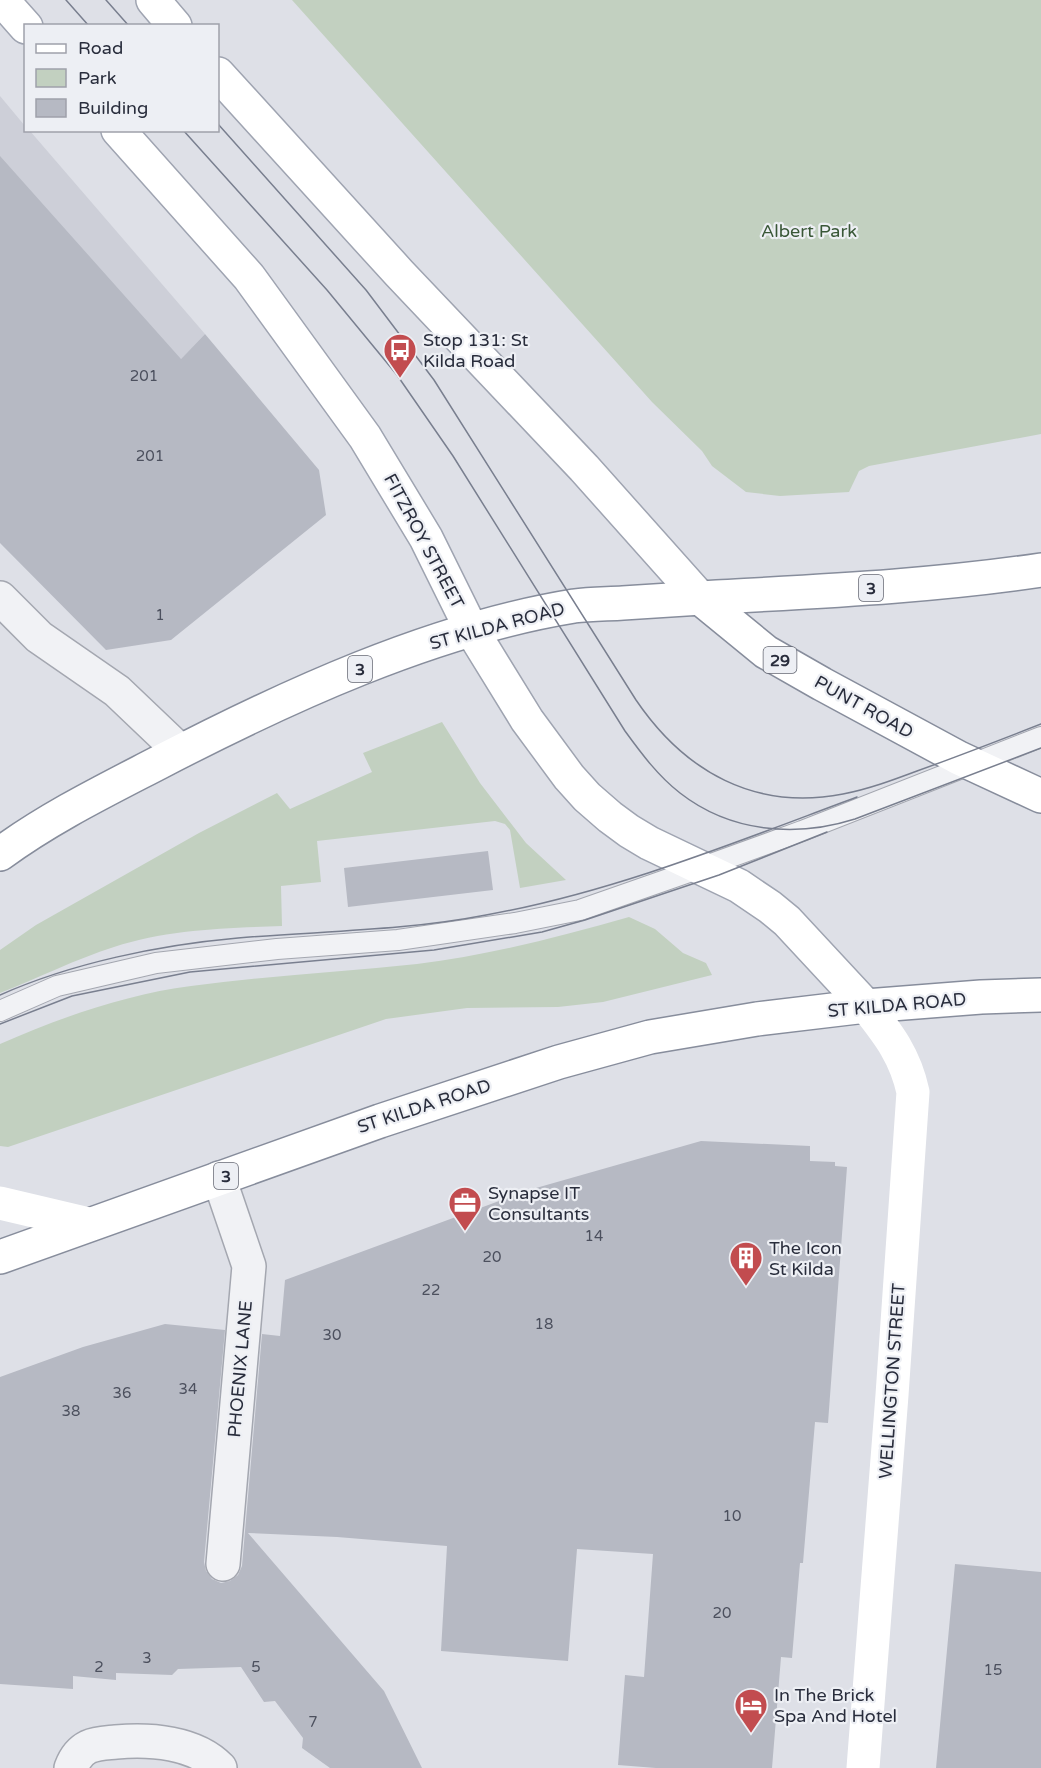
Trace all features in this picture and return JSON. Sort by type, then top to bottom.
[{"type":"main road","points":[[2,0],[24,25]]},
{"type":"main road","points":[[153,0],[173,24]]},
{"type":"main road","points":[[219,75],[399,273],[615,500],[700,598]]},
{"type":"main road","name":"FITZROY STREET","points":[[120,132],[249,277],[365,437],[426,538],[471,629],[553,758],[587,797],[610,817],[649,843],[703,867],[748,891],[787,921],[866,1006]]},
{"type":"main road","name":"ST KILDA ROAD","points":[[7,843],[99,793],[315,687],[471,629],[576,606],[864,588],[980,579],[1041,570]]},
{"type":"main road","name":"PUNT ROAD","points":[[700,598],[766,652],[970,764],[1041,795]]},
{"type":"main road","name":"ST KILDA ROAD","points":[[0,1257],[317,1143],[482,1087],[559,1062],[650,1037],[757,1019],[866,1006],[1041,995]]},
{"type":"main road","name":"WELLINGTON STREET","points":[[863,1768],[913,1092],[899,1051],[866,1006]]},
{"type":"main road","points":[[0,1203],[89,1224]]},
{"type":"street","points":[[0,598],[39,637],[117,691],[180,752]]},
{"type":"street","name":"PHOENIX LANE","points":[[219,1178],[249,1266],[223,1564]]},
{"type":"street","points":[[71,1768],[80,1754],[88,1747],[101,1743],[149,1741],[182,1747],[204,1755],[220,1768]]},
{"type":"lane","points":[[0,1011],[57,986],[156,963],[398,940],[515,923],[580,910],[703,867],[1041,737]]},
{"type":"shaded area","points":[[0,96],[24,125],[24,132],[31,132],[205,334],[181,359],[0,520]]},
{"type":"green space","name":"Albert Park","points":[[292,0],[1041,0],[1041,434],[869,466],[859,471],[849,492],[780,496],[746,492],[712,466],[702,451],[652,402]]},
{"type":"green space","points":[[442,722],[480,783],[526,843],[566,880],[520,888],[510,830],[505,824],[495,821],[317,841],[321,882],[281,886],[282,926],[197,930],[155,936],[86,957],[0,993],[0,950],[36,925],[199,833],[277,793],[290,809],[372,772],[363,753]]},
{"type":"green space","points":[[629,917],[655,929],[683,953],[706,963],[712,975],[603,1002],[558,1007],[467,1008],[386,1019],[8,1147],[0,1146],[0,1044],[69,1016],[142,995],[191,986],[417,964],[471,956]]},
{"type":"building","points":[[0,156],[181,359],[205,334],[319,470],[326,515],[171,640],[106,650],[0,543]]},
{"type":"building","points":[[488,851],[493,890],[348,907],[344,868]]},
{"type":"building","points":[[701,1141],[810,1146],[810,1161],[835,1162],[835,1166],[847,1167],[828,1423],[815,1422],[792,1658],[781,1657],[772,1768],[656,1768],[618,1765],[625,1675],[644,1677],[653,1554],[577,1549],[568,1661],[441,1651],[447,1546],[337,1537],[248,1533],[384,1691],[422,1768],[330,1768],[302,1748],[303,1738],[275,1701],[264,1702],[241,1667],[178,1669],[172,1675],[116,1673],[116,1680],[73,1676],[73,1689],[0,1684],[0,1377],[83,1347],[165,1324],[225,1330],[204,1562],[206,1571],[212,1579],[221,1583],[230,1581],[238,1575],[242,1566],[262,1334],[280,1336],[285,1280],[529,1190]]},
{"type":"building","points":[[955,1564],[1041,1572],[1041,1768],[936,1768]]},
{"type":"tram line","points":[[66,0],[87,24]]},
{"type":"tram line","points":[[106,0],[127,24]]},
{"type":"tram line","points":[[219,125],[366,290],[434,380],[636,700],[655,725],[700,766],[752,791],[780,797],[811,798],[862,790],[890,781],[1041,724]]},
{"type":"tram line","points":[[185,132],[327,290],[397,375],[453,456],[625,731],[657,772],[680,793],[699,806],[742,823],[764,828],[809,828],[855,819],[1041,748]]},
{"type":"tram line","points":[[0,995],[86,965],[178,945],[238,938],[424,924],[534,905],[674,864],[857,797]]},
{"type":"tram line","points":[[0,1024],[72,996],[190,972],[434,950],[542,932],[719,875],[827,832]]},
{"type":"place","name":"Stop 131: St Kilda Road","points":[[400,379]]},
{"type":"place","name":"Synapse IT Consultants","points":[[465,1232]]},
{"type":"place","name":"The Icon St Kilda","points":[[746,1287]]},
{"type":"place","name":"In The Brick Spa And Hotel","points":[[751,1734]]}]
